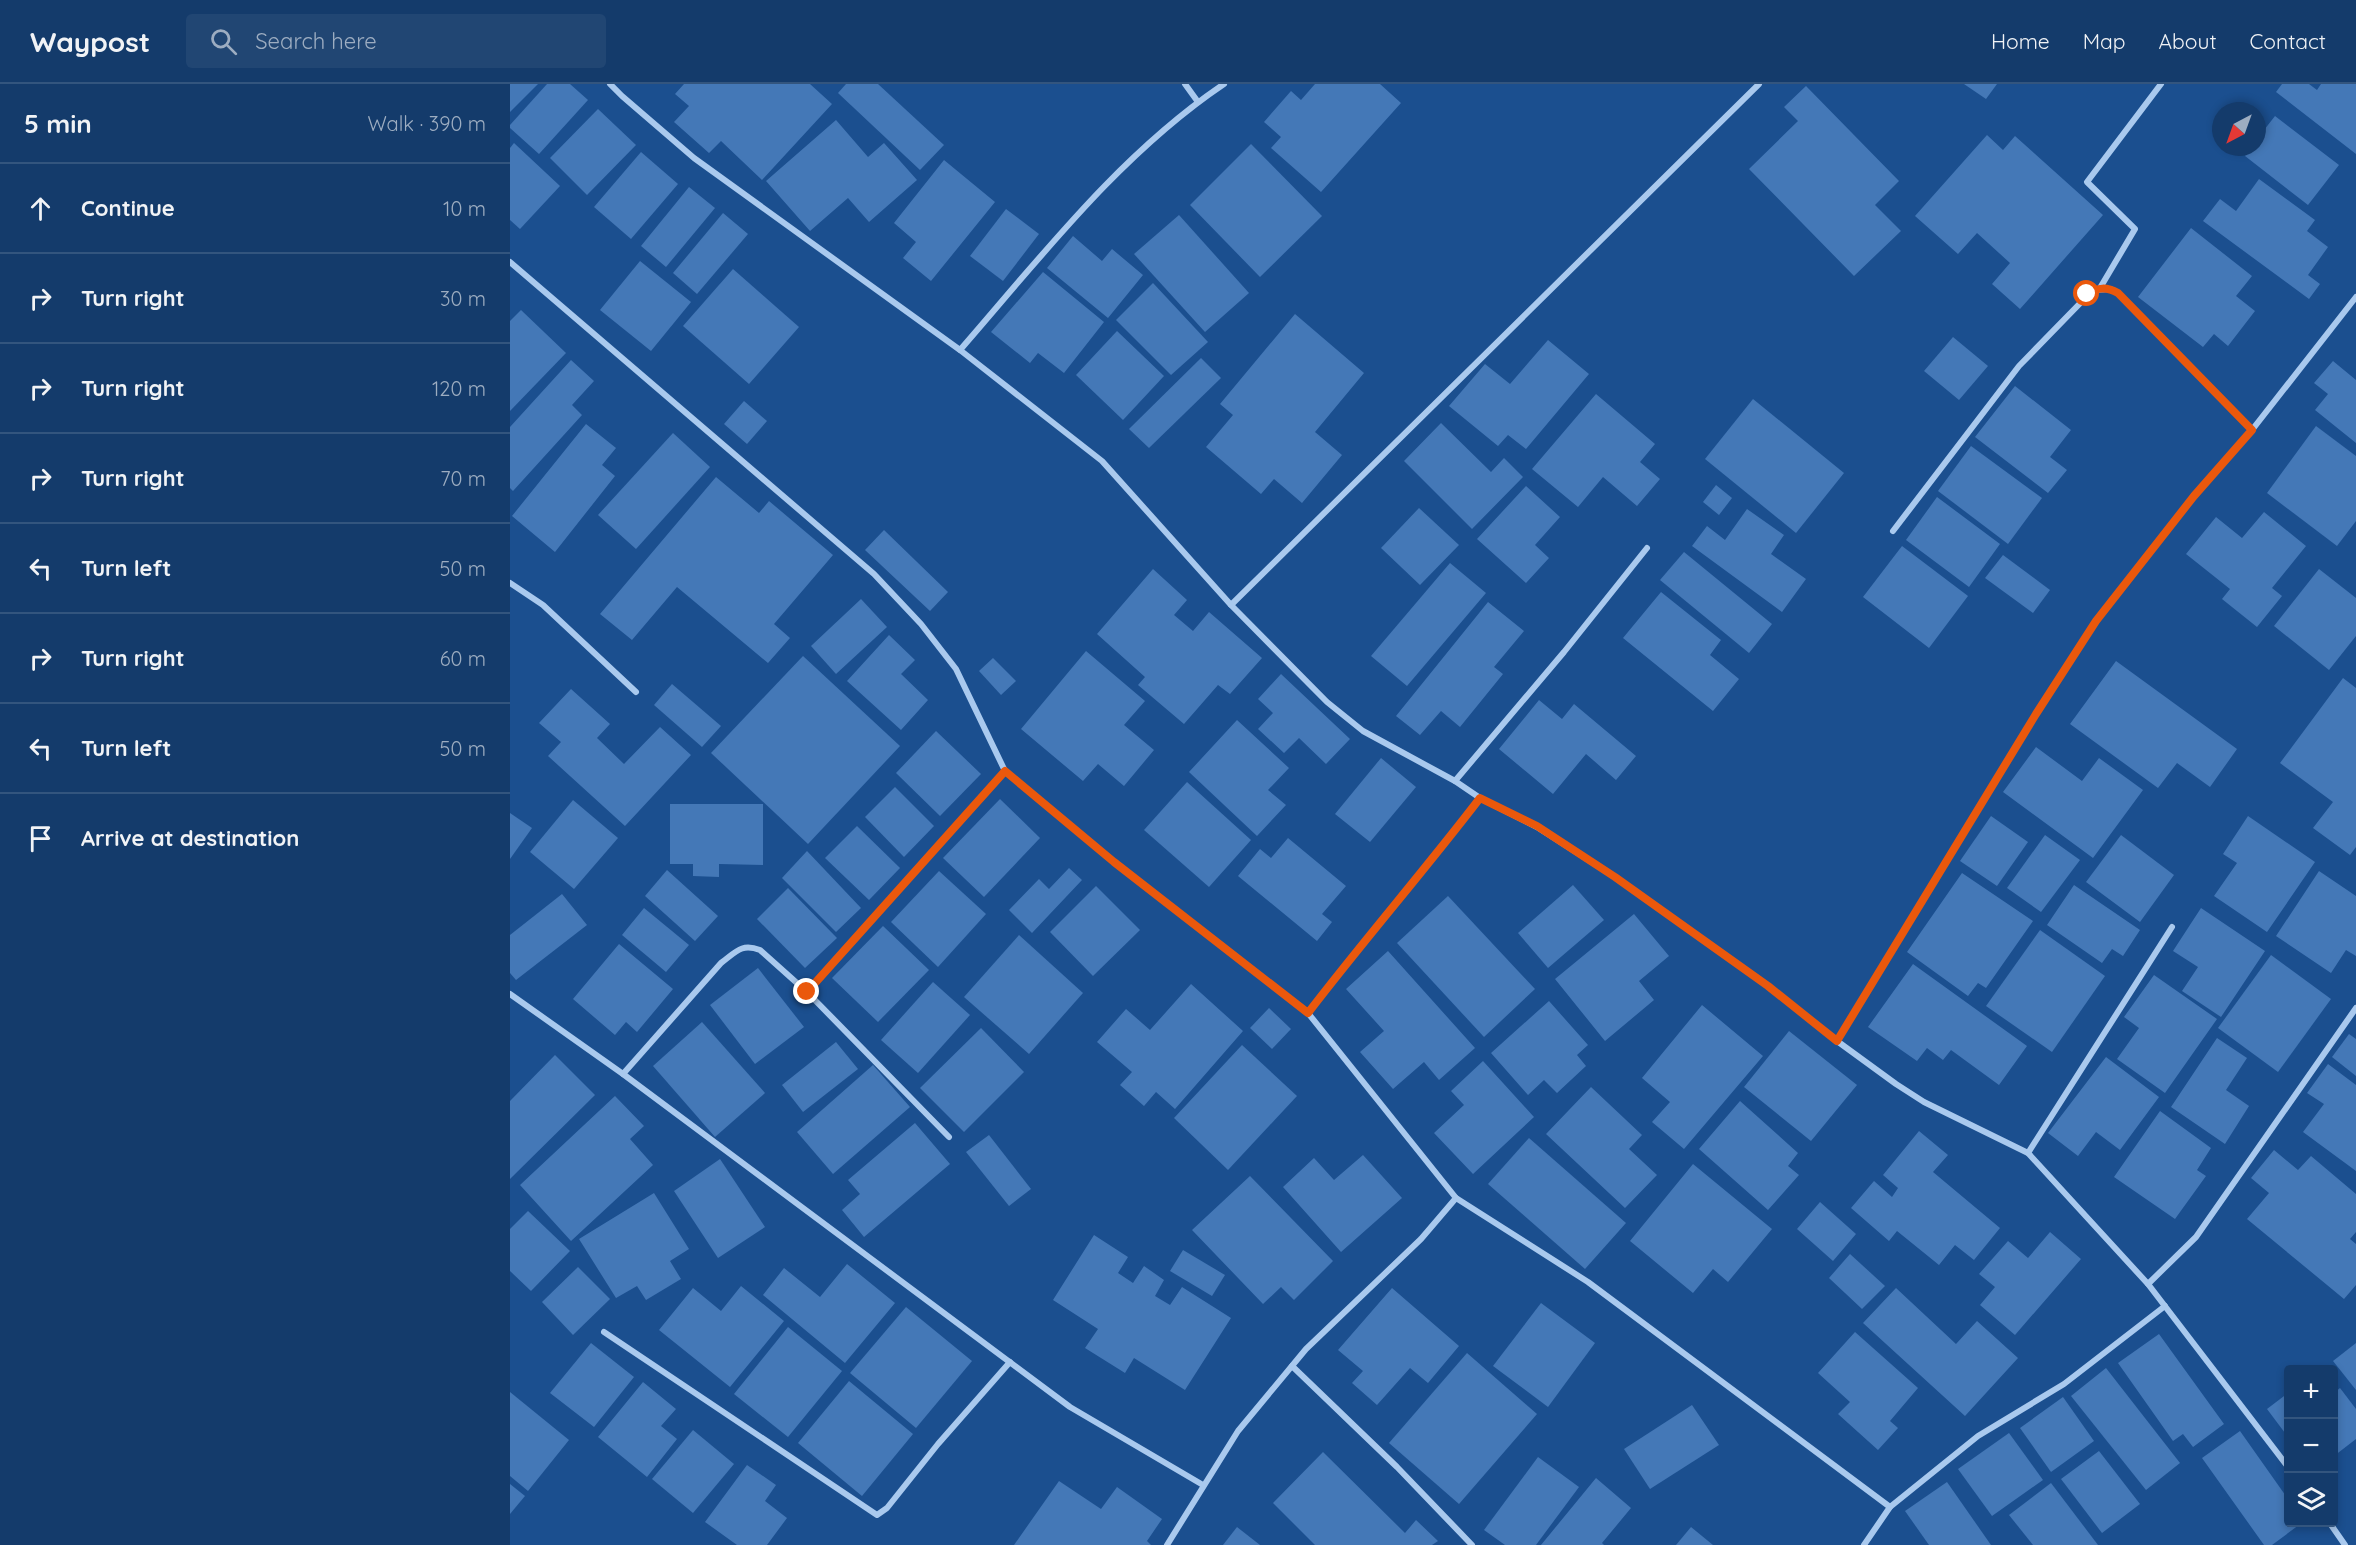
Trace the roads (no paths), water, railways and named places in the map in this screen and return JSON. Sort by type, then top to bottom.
[{"type":"street","points":[[610,84],[694,158],[960,350],[1102,461],[1231,605],[1327,702],[1363,731],[1455,780],[1480,798],[1537,826],[1615,877],[1768,986],[1837,1041],[1917,1098],[2028,1153],[2148,1284],[2284,1461]]},
{"type":"street","points":[[1185,84],[1198,102]]},
{"type":"street","points":[[960,350],[1092,200],[1126,166],[1198,102],[1224,84]]},
{"type":"street","points":[[1231,605],[1759,84]]},
{"type":"street","points":[[2100,288],[2135,229],[2087,182],[2161,84]]},
{"type":"street","points":[[510,262],[874,574],[921,624],[956,669],[1005,771],[1114,862],[1308,1013],[1456,1198],[1588,1282],[1890,1507]]},
{"type":"street","points":[[1893,531],[2019,366],[2087,294],[2100,288],[2118,293],[2252,430]]},
{"type":"street","points":[[1837,1041],[2030,724],[2096,621],[2194,496],[2252,430],[2356,297]]},
{"type":"street","points":[[1455,780],[1564,652],[1647,549]]},
{"type":"street","points":[[510,583],[543,605],[636,692]]},
{"type":"street","points":[[807,992],[1005,771]]},
{"type":"street","points":[[1308,1013],[1480,798]]},
{"type":"street","points":[[2028,1153],[2172,927]]},
{"type":"street","points":[[623,1074],[721,963],[739,949],[751,947],[760,950],[807,992],[949,1137]]},
{"type":"street","points":[[510,994],[623,1074],[1070,1407],[1203,1485]]},
{"type":"street","points":[[2148,1284],[2196,1237],[2208,1222],[2356,1008]]},
{"type":"street","points":[[1167,1545],[1238,1431],[1306,1349],[1421,1239],[1456,1198]]},
{"type":"street","points":[[1864,1545],[1890,1507],[1978,1436],[2064,1384],[2165,1306]]},
{"type":"street","points":[[603,1332],[877,1515],[887,1508],[938,1444],[1010,1362]]},
{"type":"street","points":[[1292,1366],[1397,1467],[1472,1545]]},
{"type":"street","points":[[2332,1527],[2345,1545]]}]
